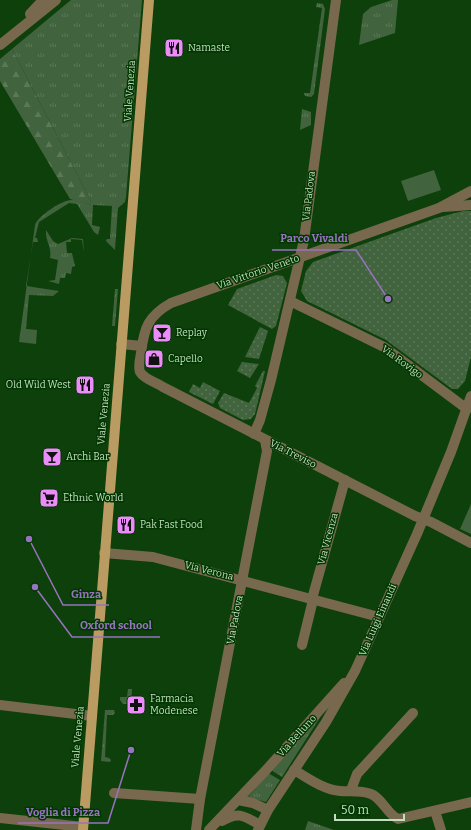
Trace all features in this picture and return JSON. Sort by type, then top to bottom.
[{"type":"main road","name":"Viale Venezia","points":[[83,829],[149,3]]},
{"type":"street","points":[[4,42],[43,0]]},
{"type":"street","points":[[4,42],[50,0]]},
{"type":"street","points":[[4,42],[56,0]]},
{"type":"street","name":"Via Padova","points":[[254,434],[262,412],[300,258],[336,0]]},
{"type":"street","name":"Via Vittorio Veneto","points":[[142,346],[142,337],[149,321],[159,311],[171,303],[439,208],[471,191]]},
{"type":"street","name":"Via Vittorio Veneto","points":[[439,208],[471,206]]},
{"type":"street","name":"Via Rovigo","points":[[290,301],[384,347],[466,409]]},
{"type":"street","points":[[121,344],[142,346]]},
{"type":"street","name":"Via Treviso","points":[[142,346],[139,368],[144,376],[265,440],[471,543]]},
{"type":"street","name":"Via Luigi Einaudi","points":[[259,827],[268,810],[340,699],[355,671],[423,520],[471,396]]},
{"type":"street","name":"Via Padova","points":[[196,830],[200,799],[267,451],[265,440]]},
{"type":"street","name":"Via Vicenza","points":[[312,598],[345,480]]},
{"type":"street","name":"Via Verona","points":[[104,553],[153,557],[379,617]]},
{"type":"street","points":[[302,645],[312,604],[312,598]]},
{"type":"street","name":"Via Belluno","points":[[213,827],[355,671]]},
{"type":"street","points":[[0,704],[92,716]]},
{"type":"street","points":[[351,790],[357,774],[413,713]]},
{"type":"street","points":[[294,770],[333,790],[351,790],[371,794],[393,817],[398,820],[471,802]]},
{"type":"street","points":[[114,793],[200,799]]},
{"type":"street","points":[[238,800],[253,803],[268,810]]},
{"type":"street","points":[[435,811],[441,830]]},
{"type":"street","name":"Via Belluno","points":[[213,827],[236,815],[243,815],[259,827]]},
{"type":"street","points":[[0,818],[83,829]]},
{"type":"green space","points":[[71,0],[142,0],[126,197],[125,202],[118,208],[115,250],[106,241],[107,239],[110,239],[112,206],[93,205],[12,49]]},
{"type":"green space","points":[[392,0],[398,0],[395,33],[359,45],[363,14],[371,7]]},
{"type":"green space","points":[[317,3],[323,4],[325,9],[314,94],[311,97],[305,96],[304,93],[310,93],[322,8],[316,7]]},
{"type":"green space","points":[[12,49],[93,205],[70,199],[0,81],[0,59]]},
{"type":"green space","points":[[302,109],[311,112],[311,125],[300,130]]},
{"type":"green space","points":[[434,170],[441,190],[408,201],[401,181]]},
{"type":"green space","points":[[71,200],[93,205],[92,225],[100,227],[98,235],[94,232],[77,204],[69,203],[39,222],[35,238],[37,238],[38,242],[33,242],[31,257],[35,225],[45,213],[62,203]]},
{"type":"green space","points":[[463,211],[471,211],[471,357],[465,381],[458,389],[452,389],[386,340],[307,301],[301,291],[306,271],[313,262],[436,218]]},
{"type":"green space","points":[[46,230],[53,241],[58,244],[72,238],[83,239],[84,252],[82,240],[71,239],[71,242],[66,242],[67,253],[72,253],[75,266],[72,267],[71,274],[66,273],[65,278],[60,278],[59,284],[48,281],[55,280],[58,260],[50,258]]},
{"type":"green space","points":[[31,257],[27,286],[26,286]]},
{"type":"green space","points":[[276,275],[283,276],[287,283],[276,326],[272,329],[228,305],[237,289]]},
{"type":"green space","points":[[27,286],[59,291],[53,296],[29,295],[26,329],[37,330],[36,344],[19,342]]},
{"type":"green space","points":[[115,289],[118,289],[115,326],[112,326]]},
{"type":"green space","points":[[260,327],[268,331],[259,359],[245,357]]},
{"type":"green space","points":[[242,362],[259,364],[250,378],[237,371]]},
{"type":"green space","points":[[263,371],[265,371],[255,414],[251,419],[243,420],[220,408],[218,403],[224,393],[249,403],[257,388],[255,386]]},
{"type":"green space","points":[[203,382],[220,391],[213,404],[189,392],[193,384],[200,388]]},
{"type":"green space","points":[[471,504],[471,534],[460,529]]},
{"type":"green space","points":[[128,689],[132,689],[131,704],[123,704],[120,697],[127,697]]},
{"type":"green space","points":[[326,708],[282,777],[271,770]]},
{"type":"green space","points":[[105,710],[114,710],[115,713],[113,715],[107,715],[105,757],[111,760],[110,762],[101,761]]},
{"type":"green space","points":[[268,773],[280,780],[266,802],[248,797]]},
{"type":"green space","points":[[308,821],[334,830],[305,830]]},
{"type":"place","name":"Namaste","points":[[174,48]]},
{"type":"place","name":"Parco Vivaldi","points":[[388,299]]},
{"type":"place","name":"Replay","points":[[162,333]]},
{"type":"place","name":"Capello","points":[[154,359]]},
{"type":"place","name":"Old Wild West","points":[[85,385]]},
{"type":"place","name":"Archi Bar","points":[[52,457]]},
{"type":"place","name":"Ethnic World","points":[[49,498]]},
{"type":"place","name":"Pak Fast Food","points":[[126,525]]},
{"type":"place","name":"Ginza","points":[[29,539]]},
{"type":"place","name":"Oxford school","points":[[35,587]]},
{"type":"place","name":"Farmacia Modenese","points":[[136,705]]},
{"type":"place","name":"Voglia di Pizza","points":[[131,750]]}]
